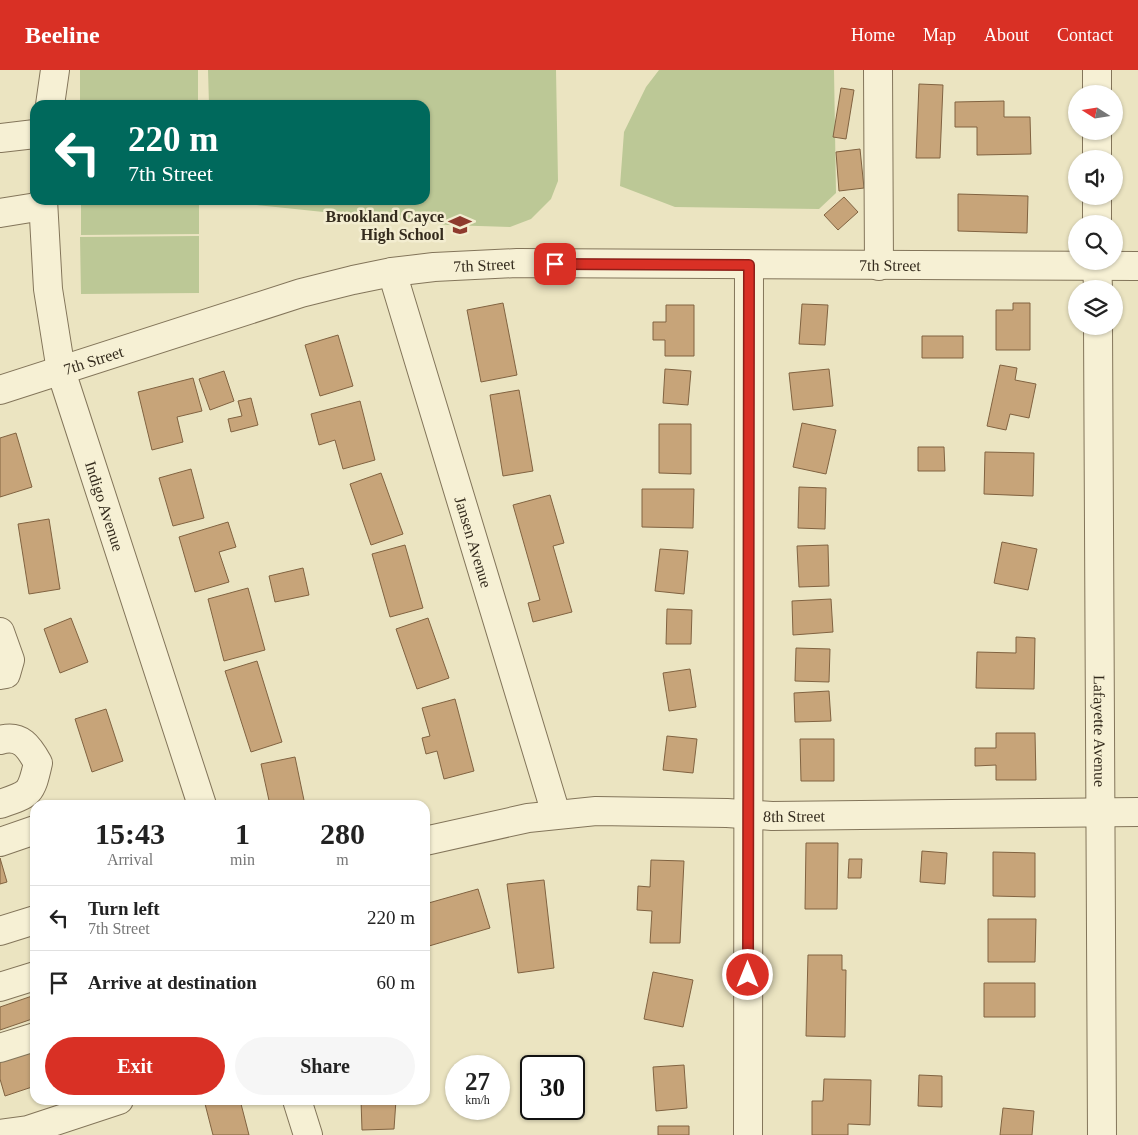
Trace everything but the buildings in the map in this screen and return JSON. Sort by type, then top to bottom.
[{"type":"street","points":[[51,100],[55,70]]},
{"type":"street","points":[[878,70],[879,266]]},
{"type":"street","points":[[1097,70],[1097,85]]},
{"type":"street","points":[[0,138],[30,135]]},
{"type":"street","points":[[0,212],[33,205]]},
{"type":"street","name":"Indigo Avenue","points":[[43,205],[48,289],[61,371],[200,800]]},
{"type":"street","name":"7th Street","points":[[0,390],[301,294],[392,272],[434,266],[517,263],[879,266],[1098,272],[1138,266]]},
{"type":"street","points":[[748,1135],[749,265]]},
{"type":"street","name":"Jansen Avenue","points":[[392,272],[556,814]]},
{"type":"street","name":"Lafayette Avenue","points":[[1098,335],[1102,1135]]},
{"type":"street","points":[[0,632],[10,660],[6,674],[0,676]]},
{"type":"street","points":[[0,740],[10,737],[28,745],[38,763],[33,787],[23,796],[0,804]]},
{"type":"street","name":"8th Street","points":[[430,840],[528,818],[596,811],[748,815],[1138,812]]},
{"type":"street","points":[[0,842],[30,832]]},
{"type":"street","points":[[0,930],[30,921]]},
{"type":"street","points":[[0,987],[30,978]]},
{"type":"street","points":[[0,1048],[30,1039]]},
{"type":"street","points":[[0,1134],[28,1130],[105,1105]]},
{"type":"street","points":[[299,1105],[308,1135]]},
{"type":"green space","points":[[80,70],[198,70],[198,100],[80,100]]},
{"type":"green space","points":[[208,70],[556,70],[558,181],[551,199],[531,219],[510,227],[448,225],[257,205],[430,205],[430,100],[209,100]]},
{"type":"green space","points":[[659,70],[834,70],[836,193],[819,209],[675,207],[620,186],[624,132],[646,87]]},
{"type":"green space","points":[[81,205],[199,205],[199,234],[81,235]]},
{"type":"green space","points":[[199,236],[199,293],[81,294],[80,237]]},
{"type":"place","name":"Brookland Cayce High School","points":[[460,225]]},
{"type":"route","points":[[555,264],[749,265],[748,975]]}]
